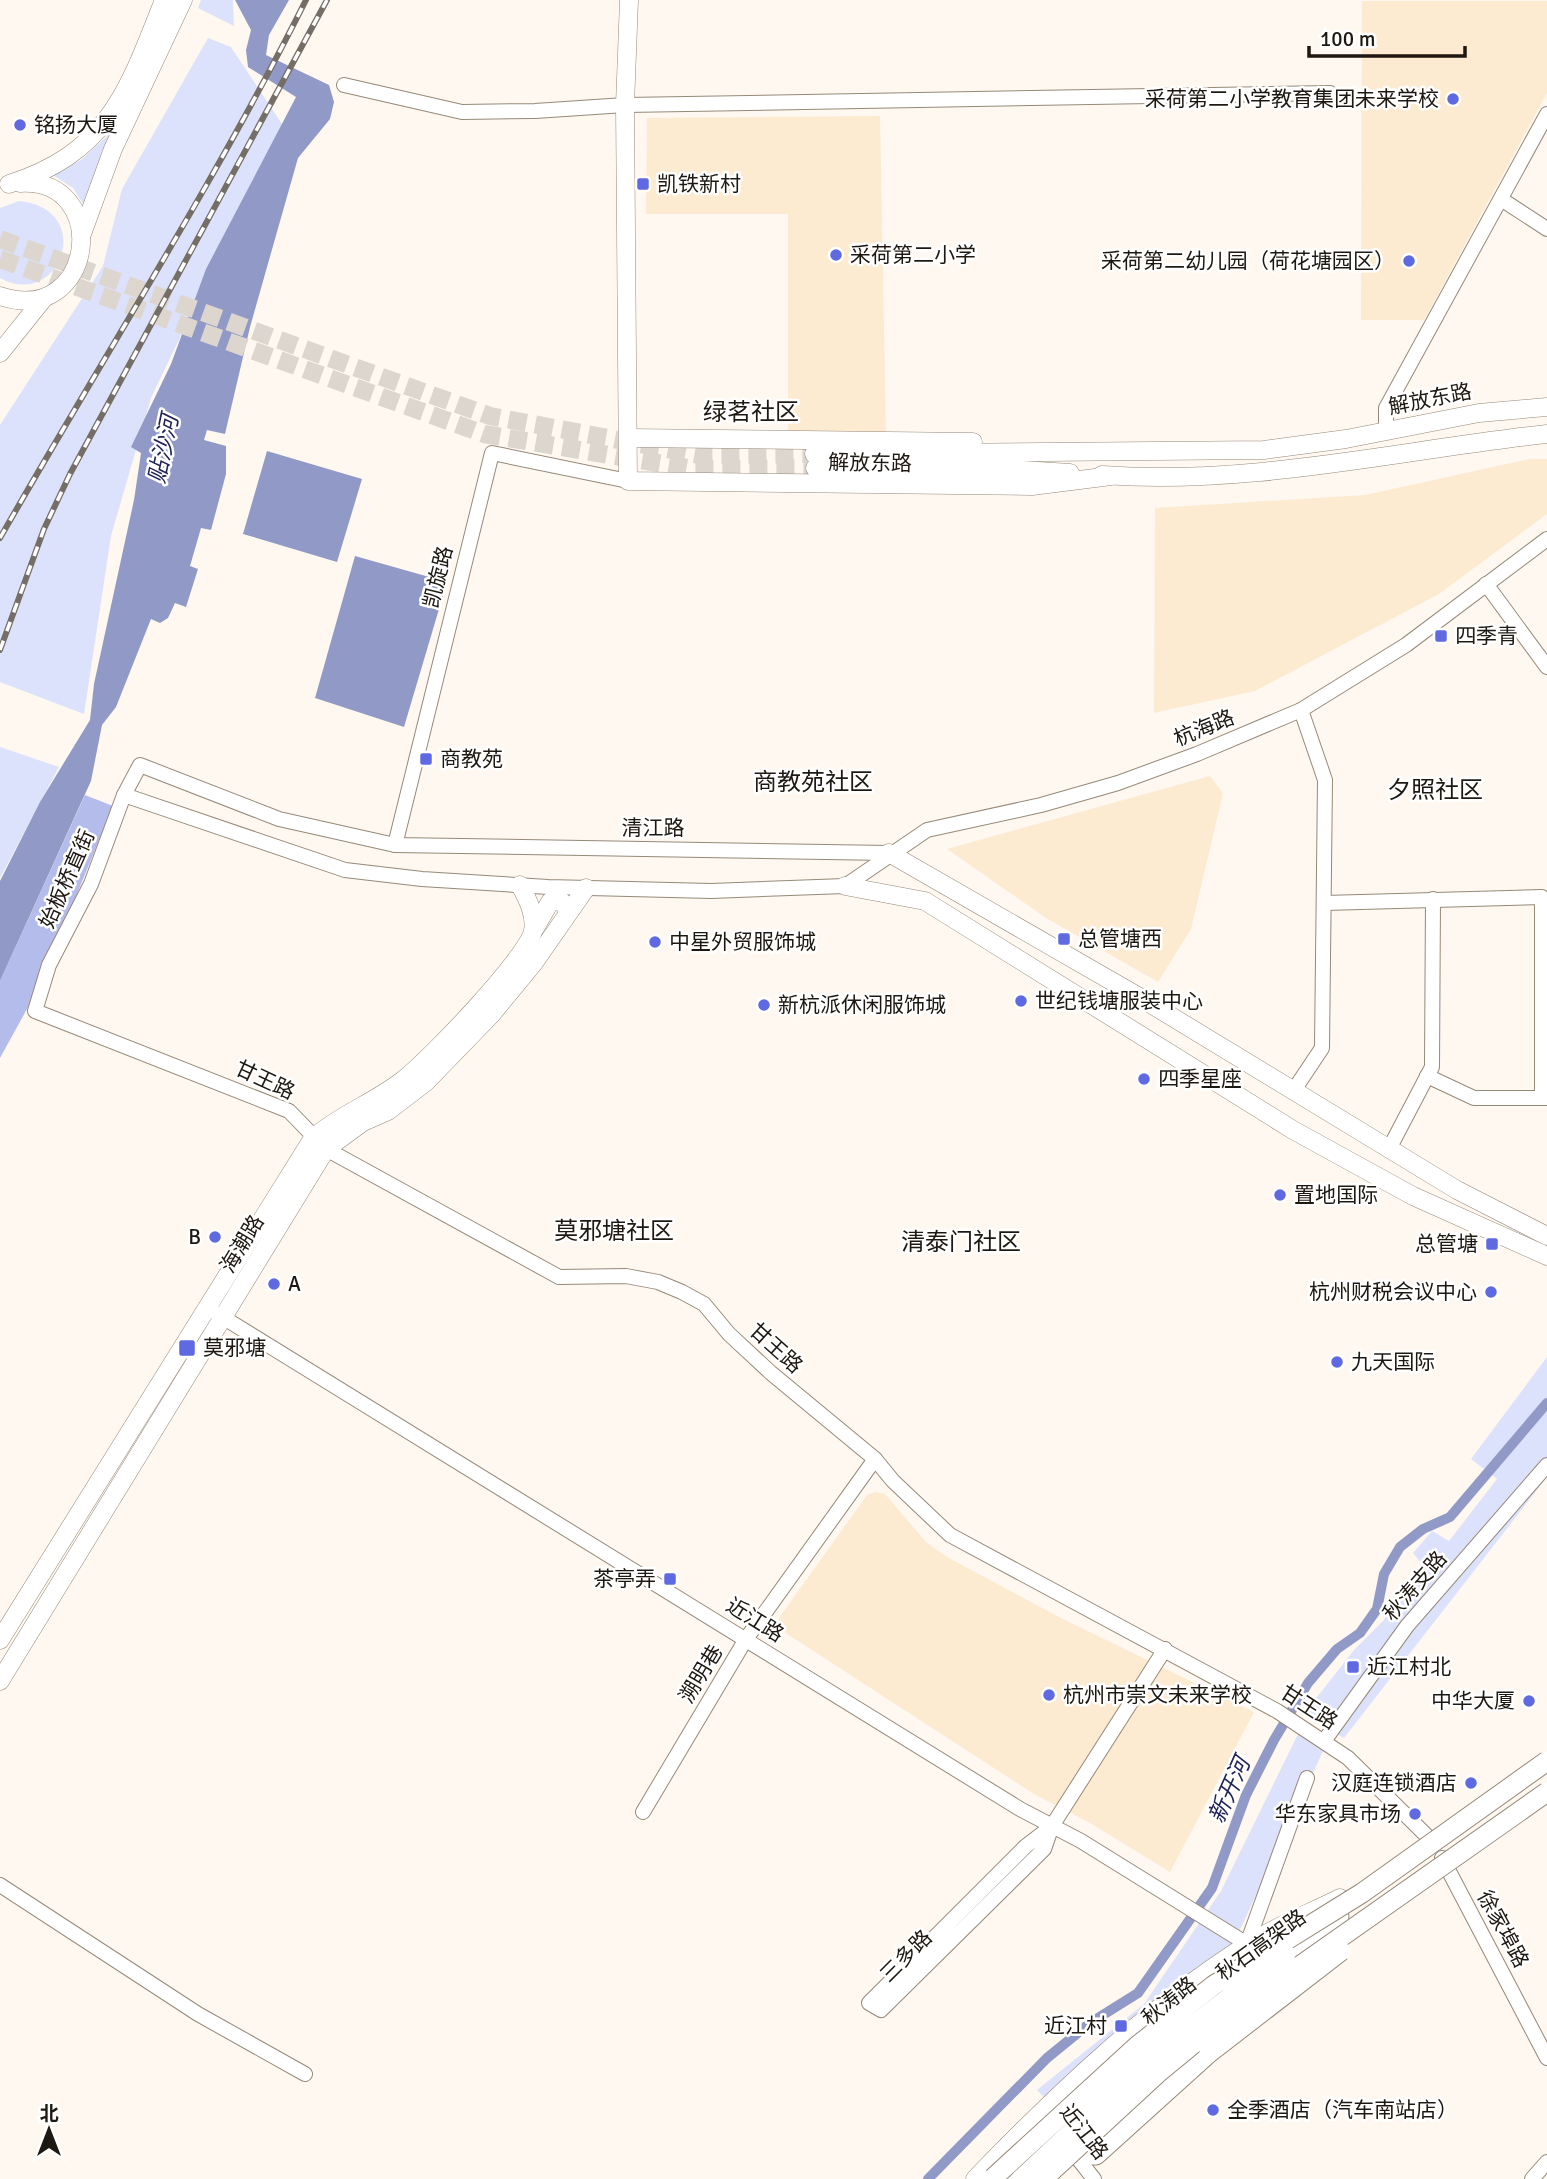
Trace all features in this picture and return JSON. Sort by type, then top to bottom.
[{"type":"highway","points":[[992,2179],[1137,2046],[1214,1985],[1362,1893],[1547,1759]]},
{"type":"highway","name":"秋石高架路","points":[[1021,2179],[1149,2059],[1212,2008],[1547,1772]]},
{"type":"highway","name":"秋石高架路","points":[[1043,2179],[1158,2073],[1220,2022],[1547,1792]]},
{"type":"highway","points":[[1074,2155],[1096,2155],[1209,2053],[1281,1995],[1547,1800]]},
{"type":"main road","points":[[0,353],[44,298],[71,277],[79,264],[82,234],[134,94],[164,0]]},
{"type":"main road","points":[[5,185],[42,174],[93,137],[134,94],[183,0]]},
{"type":"main road","points":[[628,481],[630,438],[625,106],[629,0]]},
{"type":"main road","points":[[5,185],[29,182],[48,188],[65,199],[76,215],[82,234]]},
{"type":"main road","points":[[0,296],[28,301],[44,298]]},
{"type":"main road","name":"解放东路","points":[[1111,476],[815,461],[1264,450],[1479,413],[1547,407]]},
{"type":"main road","name":"解放东路","points":[[628,481],[1032,486],[1111,476],[1298,470],[1547,434]]},
{"type":"main road","name":"解放东路","points":[[630,438],[1059,442],[1112,453]]},
{"type":"main road","name":"清江路","points":[[889,853],[1142,998],[1457,1189],[1547,1234]]},
{"type":"main road","points":[[520,885],[532,912],[533,931]]},
{"type":"main road","points":[[845,886],[925,901],[1305,1137],[1413,1196],[1547,1256]]},
{"type":"main road","name":"海潮路","points":[[0,1640],[207,1307],[320,1144],[388,1111],[426,1082],[491,1015],[533,964],[568,909],[586,888]]},
{"type":"main road","name":"海潮路","points":[[0,1681],[76,1553],[224,1318],[336,1118],[403,1081],[513,964],[550,902],[561,901],[568,909]]},
{"type":"main road","name":"秋涛路","points":[[992,2179],[1056,2131],[1169,2029],[1362,1887],[1547,1759]]},
{"type":"main road","points":[[1049,2179],[1129,2096],[1272,1978],[1547,1784]]},
{"type":"main road","points":[[992,2179],[1041,2111],[1162,2004],[1247,1944],[1362,1887]]},
{"type":"street","points":[[344,85],[462,112],[625,106],[1330,93]]},
{"type":"street","points":[[1386,431],[1386,408],[1547,114]]},
{"type":"street","points":[[1501,199],[1547,229]]},
{"type":"street","name":"凯旋路","points":[[395,845],[492,453],[628,481]]},
{"type":"street","name":"杭海路","points":[[845,886],[889,853],[927,830],[1041,805],[1118,783],[1197,754],[1301,710],[1406,645],[1547,539]]},
{"type":"street","points":[[1486,584],[1547,667]]},
{"type":"street","points":[[1294,1090],[1322,1048],[1325,780],[1301,710]]},
{"type":"street","name":"清江路","points":[[139,765],[279,819],[395,845],[889,853]]},
{"type":"street","name":"始板桥直街","points":[[36,1011],[49,965],[91,884],[124,795],[139,765]]},
{"type":"street","points":[[124,795],[345,870],[422,880],[712,891],[845,886]]},
{"type":"street","points":[[1324,903],[1542,897],[1544,1098],[1474,1098],[1427,1076]]},
{"type":"street","points":[[1390,1149],[1432,1067],[1433,899]]},
{"type":"street","name":"甘王路","points":[[36,1011],[289,1111],[320,1144],[559,1277],[626,1276],[658,1282],[704,1304],[729,1334],[771,1373],[875,1459],[893,1481],[950,1535],[1278,1710],[1348,1758],[1430,1839]]},
{"type":"street","name":"近江路","points":[[207,1307],[1247,1944],[1272,1978]]},
{"type":"street","name":"溯明巷","points":[[643,1812],[746,1639],[875,1459]]},
{"type":"street","name":"秋涛支路","points":[[1324,1741],[1407,1626],[1547,1465]]},
{"type":"street","name":"三多路","points":[[1052,1826],[1026,1846],[869,2003],[881,2010],[1044,1849],[1052,1826],[1165,1649]]},
{"type":"street","points":[[1247,1944],[1307,1778]]},
{"type":"street","name":"徐家埠路","points":[[1442,1857],[1547,2058]]},
{"type":"street","points":[[0,1885],[198,2014],[305,2074]]},
{"type":"street","name":"近江路","points":[[1041,2111],[1094,2179]]},
{"type":"street","points":[[1532,2179],[1547,2162]]},
{"type":"shaded area","points":[[201,0],[233,0],[234,26],[198,8]]},
{"type":"shaded area","name":"采荷第二小学教育集团未来学校","points":[[1362,1],[1547,1],[1547,93],[1424,320],[1361,320]]},
{"type":"shaded area","points":[[208,38],[231,47],[282,124],[151,398],[111,536],[84,714],[0,682],[0,425],[103,266],[122,189]]},
{"type":"shaded area","name":"采荷第二小学","points":[[880,116],[886,436],[788,435],[788,214],[646,214],[647,118]]},
{"type":"shaded area","points":[[118,126],[84,205],[73,188],[53,175],[81,160]]},
{"type":"shaded area","points":[[19,201],[43,208],[57,221],[63,238],[61,255],[53,270],[39,281],[21,284],[0,278],[0,208]]},
{"type":"shaded area","points":[[1530,459],[1547,459],[1547,514],[1439,594],[1255,691],[1154,713],[1155,508],[1365,495]]},
{"type":"shaded area","points":[[0,747],[59,767],[0,878]]},
{"type":"shaded area","points":[[1210,776],[1223,793],[1191,929],[1158,982],[1046,918],[947,849]]},
{"type":"shaded area","points":[[85,795],[113,806],[38,989],[0,1058],[0,981]]},
{"type":"shaded area","points":[[1547,1357],[1547,1477],[1344,1738],[1303,1715],[1354,1650],[1384,1620],[1395,1596],[1423,1565],[1413,1553],[1432,1531],[1449,1541],[1497,1479],[1471,1459]]},
{"type":"shaded area","name":"杭州市崇文未来学校","points":[[876,1492],[885,1494],[926,1542],[947,1557],[1059,1617],[1254,1712],[1170,1872],[1090,1823],[1034,1794],[778,1628],[779,1618],[867,1495]]},
{"type":"shaded area","points":[[1298,1734],[1324,1749],[1239,1932],[1204,1997],[1068,2122],[1037,2090],[1144,2004],[1221,1891]]},
{"type":"water","name":"贴沙河","points":[[235,0],[289,0],[269,35],[266,55],[329,85],[334,102],[330,119],[298,158],[250,327],[225,434],[207,430],[204,440],[226,446],[226,474],[211,530],[201,528],[190,566],[198,569],[186,607],[175,603],[168,618],[160,623],[151,619],[116,707],[102,725],[91,781],[0,981],[0,881],[40,802],[90,720],[94,684],[134,500],[141,453],[131,447],[171,364],[206,269],[296,97],[248,67],[246,50],[251,30]]},
{"type":"water","points":[[267,451],[362,479],[337,562],[243,534]]},
{"type":"water","points":[[355,556],[447,582],[404,727],[315,698]]},
{"type":"waterway","name":"新开河","points":[[928,2179],[1047,2058],[1090,2023],[1138,1993],[1212,1888],[1246,1795],[1274,1740],[1308,1683],[1337,1649],[1360,1633],[1377,1609],[1384,1574],[1400,1547],[1423,1529],[1450,1517],[1547,1403]]},
{"type":"tunnel","points":[[0,239],[490,416],[699,455],[814,454]]},
{"type":"tunnel","points":[[0,259],[484,434],[693,469],[815,468]]},
{"type":"railway","points":[[0,538],[196,204],[306,0]]},
{"type":"railway","points":[[0,650],[44,529],[70,474],[327,0]]},
{"type":"place","name":"采荷第二小学教育集团未来学校","points":[[1453,99]]},
{"type":"place","name":"铭扬大厦","points":[[20,125]]},
{"type":"place","name":"凯铁新村","points":[[643,184]]},
{"type":"place","name":"采荷第二小学","points":[[836,255]]},
{"type":"place","name":"采荷第二幼儿园（荷花塘园区）","points":[[1409,261]]},
{"type":"place","name":"四季青","points":[[1441,636]]},
{"type":"place","name":"商教苑","points":[[426,759]]},
{"type":"place","name":"总管塘西","points":[[1064,939]]},
{"type":"place","name":"中星外贸服饰城","points":[[655,942]]},
{"type":"place","name":"世纪钱塘服装中心","points":[[1021,1001]]},
{"type":"place","name":"新杭派休闲服饰城","points":[[764,1005]]},
{"type":"place","name":"四季星座","points":[[1144,1079]]},
{"type":"place","name":"置地国际","points":[[1280,1195]]},
{"type":"place","name":"B","points":[[215,1237]]},
{"type":"place","name":"总管塘","points":[[1492,1244]]},
{"type":"place","name":"A","points":[[274,1284]]},
{"type":"place","name":"杭州财税会议中心","points":[[1491,1292]]},
{"type":"place","name":"莫邪塘","points":[[187,1348]]},
{"type":"place","name":"九天国际","points":[[1337,1362]]},
{"type":"place","name":"茶亭弄","points":[[670,1579]]},
{"type":"place","name":"近江村北","points":[[1353,1667]]},
{"type":"place","name":"杭州市崇文未来学校","points":[[1049,1695]]},
{"type":"place","name":"中华大厦","points":[[1529,1701]]},
{"type":"place","name":"汉庭连锁酒店","points":[[1471,1783]]},
{"type":"place","name":"华东家具市场","points":[[1415,1814]]},
{"type":"place","name":"近江村","points":[[1121,2026]]},
{"type":"place","name":"全季酒店（汽车南站店）","points":[[1213,2110]]},
{"type":"district","name":"绿茗社区","points":[[751,412]]},
{"type":"district","name":"商教苑社区","points":[[813,782]]},
{"type":"district","name":"夕照社区","points":[[1435,790]]},
{"type":"district","name":"莫邪塘社区","points":[[614,1231]]},
{"type":"district","name":"清泰门社区","points":[[961,1242]]}]
